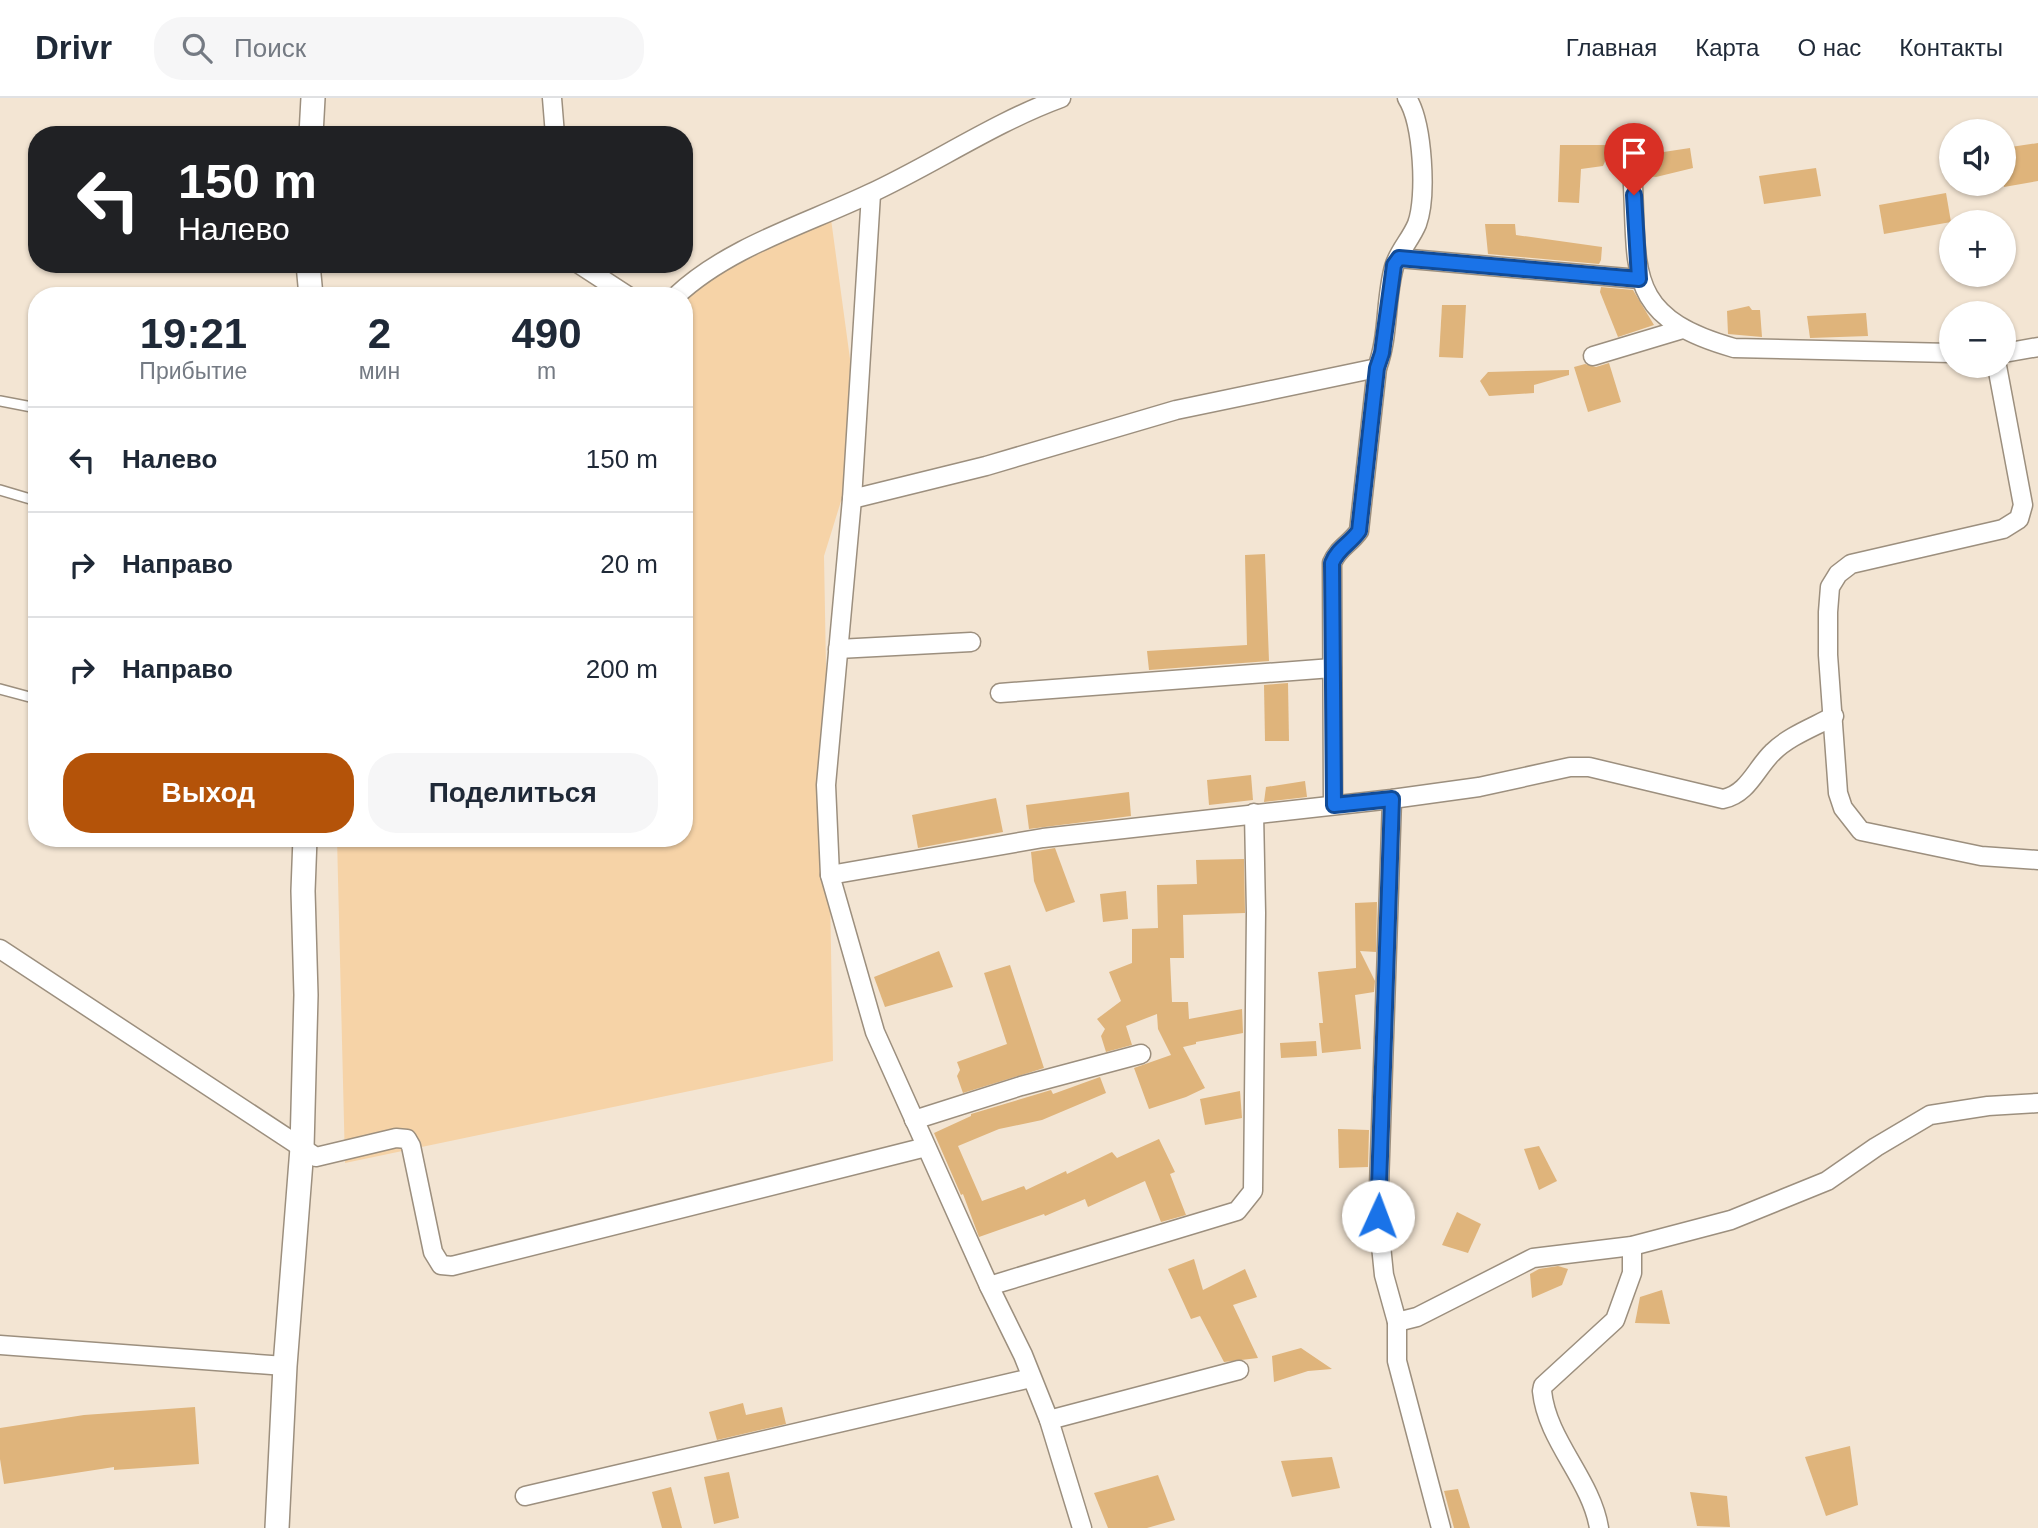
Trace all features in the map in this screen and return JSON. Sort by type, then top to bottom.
[{"type":"street","points":[[311,126],[313,98]]},
{"type":"street","points":[[552,98],[554,126]]},
{"type":"street","points":[[686,287],[767,237],[871,194],[968,141],[1060,98]]},
{"type":"street","points":[[1334,805],[1332,563],[1337,551],[1351,542],[1359,531],[1377,368],[1382,353],[1394,265],[1416,226],[1423,204],[1416,116],[1407,98]]},
{"type":"street","points":[[1632,168],[1639,279],[1649,300],[1662,316],[1683,329],[1734,348],[1939,353]]},
{"type":"street","points":[[871,194],[852,499],[826,785],[830,875],[876,1032],[989,1286],[1023,1355],[1049,1420],[1082,1528]]},
{"type":"street","points":[[1399,258],[1639,279]]},
{"type":"street","points":[[593,273],[614,287]]},
{"type":"street","points":[[1592,356],[1683,329]]},
{"type":"street","points":[[2016,351],[2038,347]]},
{"type":"street","points":[[852,499],[986,466],[1176,410],[1377,368]]},
{"type":"street","points":[[1999,378],[2023,505],[2022,513],[2013,524],[2003,529],[1851,564],[1838,574],[1830,587],[1828,655],[1838,793],[1843,808],[1861,831],[1981,856],[2038,860]]},
{"type":"street","points":[[838,649],[971,642]]},
{"type":"street","points":[[1000,693],[1332,668]]},
{"type":"street","points":[[830,875],[1043,838],[1479,787],[1570,767],[1588,767],[1723,799],[1735,797],[1773,751],[1834,716]]},
{"type":"street","points":[[1392,799],[1378,1216],[1384,1275],[1397,1322],[1397,1361],[1441,1528]]},
{"type":"street","points":[[989,1286],[1237,1211],[1253,1191],[1256,913],[1254,813]]},
{"type":"street","points":[[277,1528],[285,1366],[302,1148],[306,995],[305,847]]},
{"type":"street","points":[[0,949],[316,1157],[396,1138],[407,1139],[411,1146],[433,1252],[442,1265],[452,1266],[926,1147]]},
{"type":"street","points":[[914,1120],[1021,1086],[1141,1054]]},
{"type":"street","points":[[1397,1322],[1417,1317],[1533,1258],[1632,1246],[1731,1220],[1827,1181],[1876,1147],[1930,1115],[1988,1106],[2038,1103]]},
{"type":"street","points":[[1599,1528],[1594,1507],[1559,1442],[1542,1391],[1543,1386],[1615,1320],[1632,1273],[1632,1246]]},
{"type":"street","points":[[0,1345],[285,1366]]},
{"type":"street","points":[[1049,1420],[1239,1370]]},
{"type":"street","points":[[525,1496],[1031,1378]]},
{"type":"lane","points":[[0,401],[28,406]]},
{"type":"lane","points":[[0,490],[28,498]]},
{"type":"lane","points":[[0,689],[28,697]]},
{"type":"shaded area","points":[[831,219],[853,381],[846,485],[824,556],[833,1061],[345,1163],[337,847],[693,847],[693,294],[712,275]]},
{"type":"building","points":[[2038,143],[2038,181],[2016,185],[2016,146]]},
{"type":"building","points":[[1560,145],[1607,145],[1607,157],[1603,166],[1581,169],[1579,203],[1558,202]]},
{"type":"building","points":[[1690,148],[1693,168],[1656,177],[1644,176],[1642,162],[1637,156]]},
{"type":"building","points":[[1816,168],[1821,196],[1764,204],[1759,176]]},
{"type":"building","points":[[1939,194],[1947,196],[1949,210],[1939,210],[1939,224],[1884,234],[1879,205]]},
{"type":"building","points":[[1485,224],[1515,224],[1516,235],[1602,247],[1601,260],[1599,264],[1488,254]]},
{"type":"building","points":[[1601,287],[1633,290],[1654,325],[1618,337],[1600,292]]},
{"type":"building","points":[[1442,305],[1466,305],[1463,358],[1439,357]]},
{"type":"building","points":[[1749,306],[1752,310],[1760,310],[1762,337],[1728,334],[1727,311]]},
{"type":"building","points":[[1866,313],[1868,336],[1810,338],[1807,316]]},
{"type":"building","points":[[1609,363],[1621,402],[1588,412],[1574,367],[1585,364],[1596,367]]},
{"type":"building","points":[[1569,370],[1569,375],[1534,385],[1534,393],[1489,396],[1480,381],[1488,372]]},
{"type":"building","points":[[1265,554],[1269,661],[1149,670],[1147,651],[1247,645],[1245,555]]},
{"type":"building","points":[[1288,683],[1289,741],[1265,741],[1264,685]]},
{"type":"building","points":[[1251,775],[1253,800],[1209,805],[1207,780]]},
{"type":"building","points":[[1305,781],[1307,797],[1264,802],[1266,787]]},
{"type":"building","points":[[1129,792],[1131,816],[1029,829],[1026,805]]},
{"type":"building","points":[[996,798],[1003,832],[918,848],[912,815]]},
{"type":"building","points":[[1055,848],[1075,902],[1046,912],[1034,881],[1031,852]]},
{"type":"building","points":[[1244,859],[1245,913],[1183,915],[1184,958],[1170,958],[1172,1002],[1188,1002],[1189,1019],[1242,1009],[1243,1033],[1183,1047],[1205,1088],[1149,1109],[1134,1068],[1171,1055],[1158,1029],[1157,1014],[1126,1026],[1132,1045],[1106,1052],[1101,1036],[1105,1029],[1097,1019],[1121,1001],[1109,972],[1132,963],[1132,929],[1158,928],[1157,885],[1197,884],[1196,860]]},
{"type":"building","points":[[1126,891],[1128,919],[1103,922],[1100,894]]},
{"type":"building","points":[[1377,902],[1376,952],[1360,951],[1375,981],[1374,992],[1355,995],[1361,1049],[1322,1053],[1319,1023],[1323,1023],[1318,972],[1356,968],[1355,903]]},
{"type":"building","points":[[939,951],[953,987],[885,1007],[874,977]]},
{"type":"building","points":[[1010,965],[1044,1068],[963,1093],[957,1076],[960,1070],[957,1062],[1007,1044],[984,973]]},
{"type":"building","points":[[1316,1041],[1317,1056],[1281,1058],[1280,1043]]},
{"type":"building","points":[[1100,1077],[1106,1093],[1042,1120],[999,1129],[958,1146],[982,1201],[1024,1186],[1026,1190],[1112,1152],[1117,1158],[1159,1139],[1175,1172],[1170,1174],[1186,1215],[1161,1222],[1145,1181],[1088,1207],[1085,1199],[1045,1216],[1044,1214],[979,1237],[963,1194],[961,1195],[934,1133],[971,1114],[1051,1090],[1053,1094]]},
{"type":"building","points":[[1240,1091],[1242,1118],[1205,1125],[1200,1099]]},
{"type":"building","points":[[1338,1129],[1369,1130],[1368,1167],[1339,1168]]},
{"type":"building","points":[[1539,1146],[1557,1181],[1539,1190],[1524,1149]]},
{"type":"building","points":[[1457,1212],[1481,1224],[1468,1253],[1442,1245]]},
{"type":"building","points":[[1194,1259],[1203,1290],[1245,1269],[1257,1297],[1233,1305],[1258,1358],[1224,1362],[1200,1316],[1191,1319],[1168,1269]]},
{"type":"building","points":[[1558,1266],[1568,1269],[1562,1285],[1532,1298],[1530,1274],[1539,1269]]},
{"type":"building","points":[[1662,1290],[1670,1324],[1635,1323],[1640,1297]]},
{"type":"building","points":[[1301,1348],[1332,1369],[1308,1371],[1274,1382],[1272,1356]]},
{"type":"building","points":[[743,1403],[746,1415],[782,1407],[786,1424],[717,1440],[709,1412]]},
{"type":"building","points":[[195,1407],[199,1464],[114,1470],[114,1467],[4,1484],[0,1459],[0,1428],[84,1415]]},
{"type":"building","points":[[1850,1446],[1858,1505],[1826,1516],[1805,1457]]},
{"type":"building","points":[[1332,1457],[1340,1488],[1292,1497],[1281,1461]]},
{"type":"building","points":[[729,1472],[739,1518],[714,1524],[704,1477]]},
{"type":"building","points":[[1158,1475],[1175,1520],[1147,1528],[1108,1528],[1094,1493]]},
{"type":"building","points":[[671,1487],[682,1528],[662,1528],[652,1492]]},
{"type":"building","points":[[1458,1489],[1470,1528],[1454,1528],[1444,1491]]},
{"type":"building","points":[[1690,1492],[1727,1496],[1730,1527],[1697,1526]]},
{"type":"route","points":[[1378,1216],[1392,799],[1334,805],[1332,563],[1337,551],[1351,542],[1359,531],[1377,368],[1382,353],[1394,265],[1399,258],[1639,279],[1634,195]]}]
